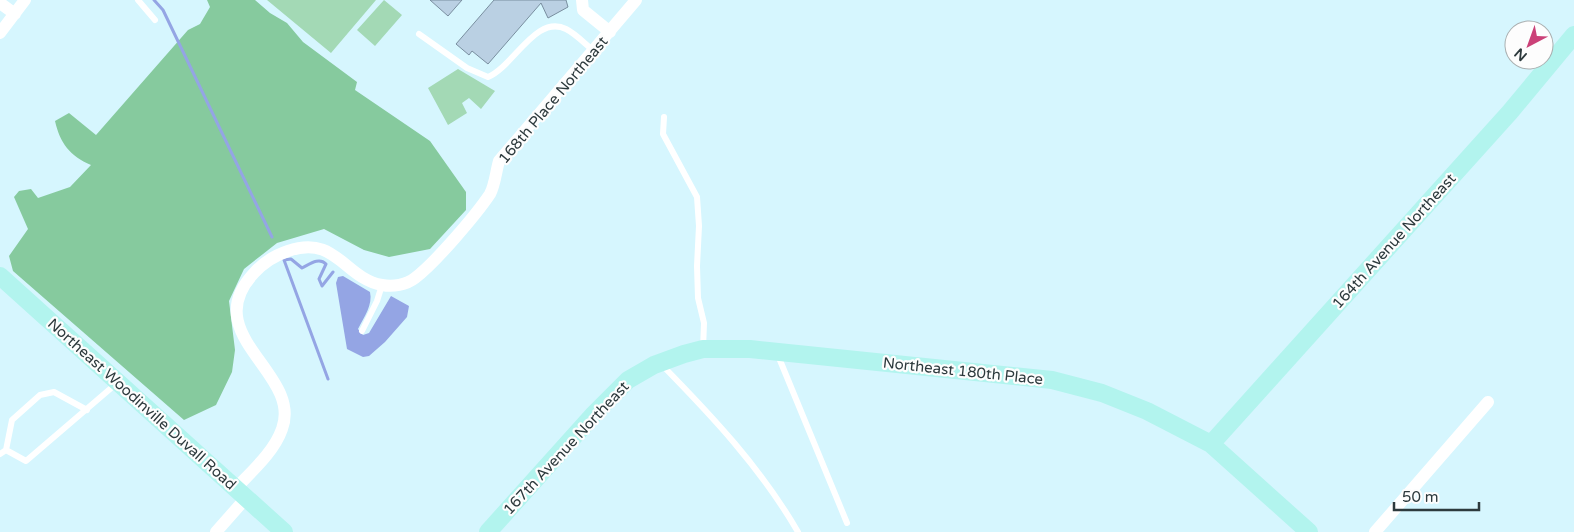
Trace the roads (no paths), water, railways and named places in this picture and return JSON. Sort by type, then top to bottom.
[{"type":"street","points":[[0,33],[25,0]]},
{"type":"street","name":"168th Place Northeast","points":[[582,0],[583,10],[610,32]]},
{"type":"street","name":"168th Place Northeast","points":[[382,285],[399,286],[414,279],[433,261],[491,192],[499,161],[636,0]]},
{"type":"street","points":[[0,3],[15,14]]},
{"type":"street","name":"164th Avenue Northeast","points":[[1211,444],[1510,112],[1574,35]]},
{"type":"street","points":[[216,532],[276,442],[283,428],[284,415],[273,381],[242,337],[237,320],[238,299],[245,284],[253,273],[272,258],[297,248],[313,246],[326,249],[364,278],[382,285]]},
{"type":"street","name":"Northeast Woodinville Duvall Road","points":[[0,276],[284,532]]},
{"type":"street","name":"Northeast 180th Place","points":[[703,349],[776,352],[1052,380],[1102,393],[1147,411],[1211,444],[1309,532]]},
{"type":"street","name":"167th Avenue Northeast","points":[[488,532],[594,414],[628,380],[660,363],[703,349]]},
{"type":"street","points":[[1375,532],[1488,402]]},
{"type":"lane","points":[[138,0],[154,20]]},
{"type":"lane","points":[[419,34],[467,68],[488,77],[499,72],[539,30],[550,26],[566,29],[594,51]]},
{"type":"lane","points":[[664,117],[663,134],[697,197],[700,226],[696,266],[698,298],[704,323],[703,349]]},
{"type":"lane","points":[[362,330],[377,301],[382,285]]},
{"type":"lane","points":[[776,352],[847,523]]},
{"type":"lane","points":[[660,363],[769,484],[798,532]]},
{"type":"lane","points":[[87,410],[54,392],[40,395],[12,420],[3,452],[26,461],[87,410],[118,382]]},
{"type":"water","points":[[343,276],[370,292],[369,306],[358,329],[363,335],[369,333],[391,296],[409,306],[407,317],[385,342],[369,356],[363,357],[347,349],[336,283],[338,277]]},
{"type":"waterway","points":[[154,0],[163,10],[272,237]]},
{"type":"waterway","points":[[328,379],[284,260],[291,259],[302,268],[314,262],[320,261],[326,264],[319,279],[322,286],[333,272]]}]
